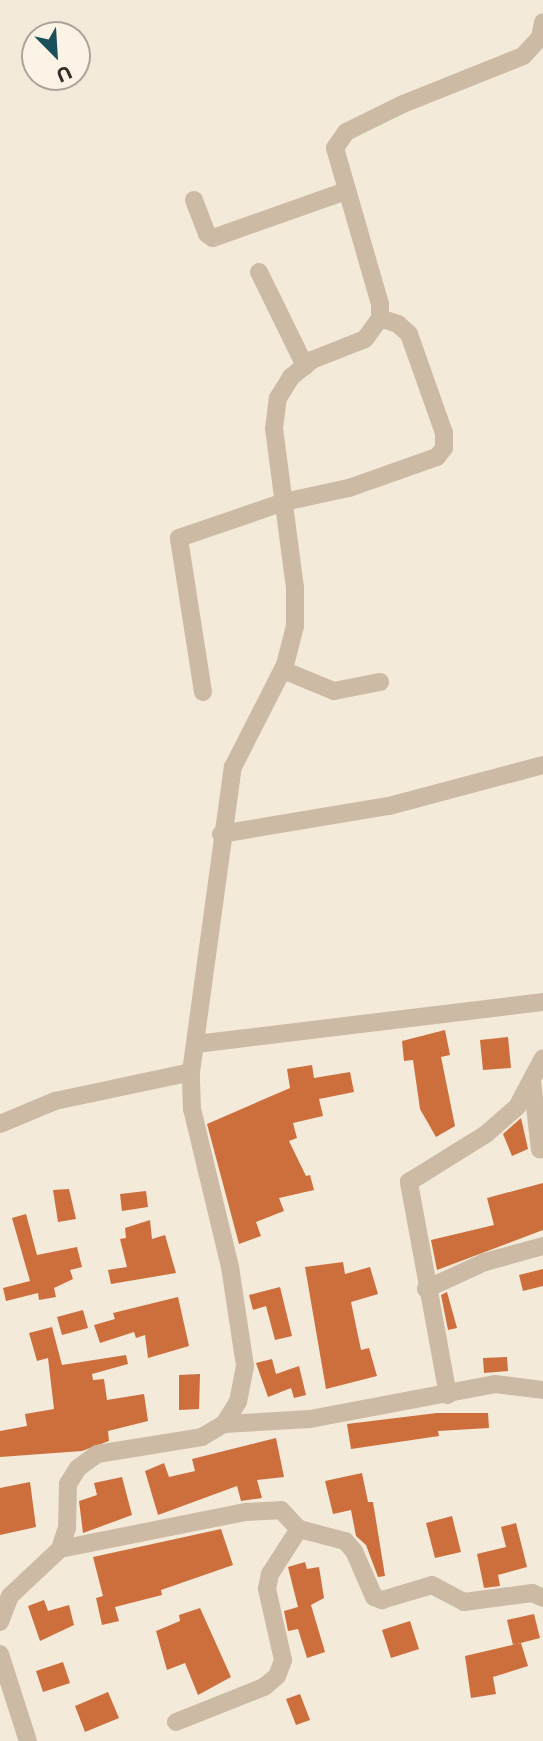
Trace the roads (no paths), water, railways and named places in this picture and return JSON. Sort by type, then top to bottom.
[{"type":"street","points":[[61,1549],[67,1528],[68,1484],[97,1454],[202,1437],[224,1424],[238,1402],[245,1366],[230,1266],[192,1109],[191,1072],[221,834],[233,767],[283,670],[295,626],[284,502],[274,429],[278,398],[291,377],[305,366],[365,340],[380,318],[380,304],[335,148],[346,132],[523,56],[542,34]]},
{"type":"street","points":[[194,200],[207,234],[214,238],[346,191]]},
{"type":"street","points":[[259,272],[305,366]]},
{"type":"street","points":[[203,692],[177,540],[284,502],[349,488],[437,457],[444,448],[444,433],[409,334],[398,324],[380,318]]},
{"type":"street","points":[[283,670],[334,691],[380,682]]},
{"type":"street","points":[[221,834],[389,806],[543,765]]},
{"type":"street","points":[[196,1044],[543,1002]]},
{"type":"street","points":[[448,1395],[426,1289],[410,1182],[496,1125],[517,1107],[543,1058]]},
{"type":"street","points":[[0,1124],[55,1101],[191,1072]]},
{"type":"street","points":[[532,1081],[540,1150]]},
{"type":"street","points":[[426,1289],[485,1262],[543,1246]]},
{"type":"street","points":[[224,1424],[310,1419],[495,1384],[543,1390]]},
{"type":"street","points":[[0,1622],[5,1594],[61,1549],[263,1510],[281,1510],[299,1529],[345,1541],[359,1560],[368,1590],[382,1600],[432,1585],[464,1602],[532,1592],[543,1598]]},
{"type":"street","points":[[176,1722],[264,1687],[277,1676],[283,1660],[267,1588],[270,1574],[299,1529]]},
{"type":"street","points":[[0,1654],[28,1741]]}]
